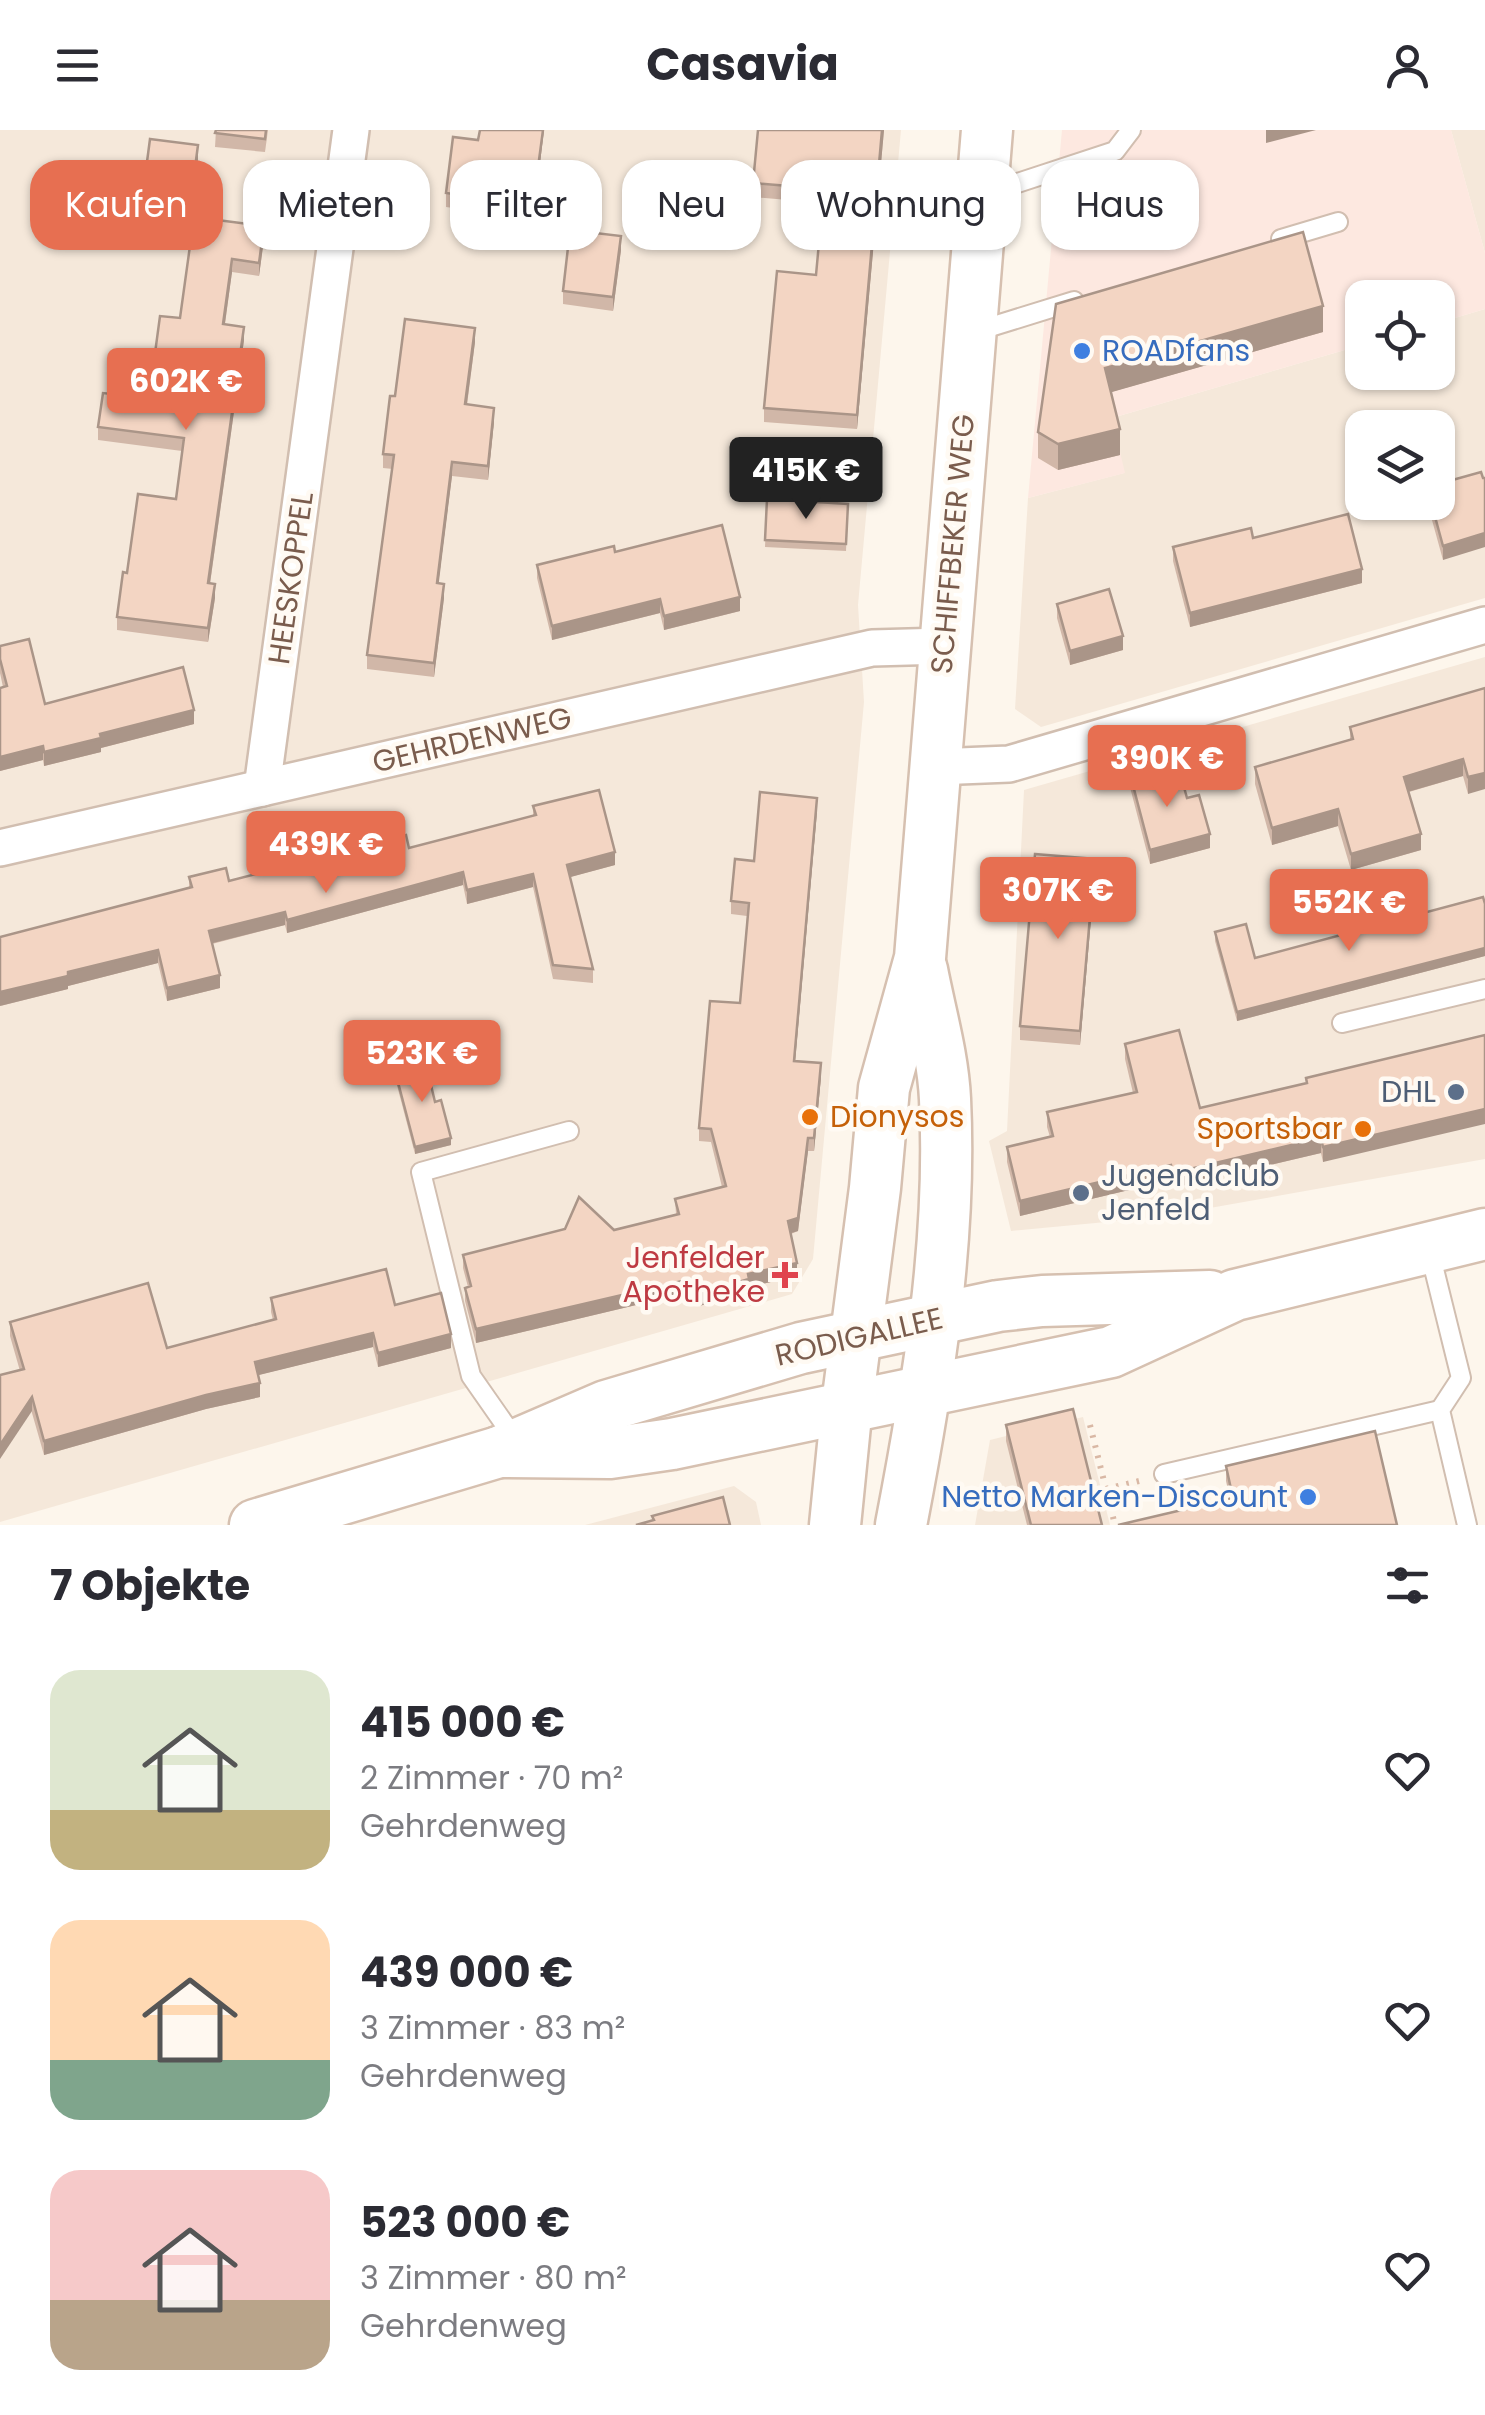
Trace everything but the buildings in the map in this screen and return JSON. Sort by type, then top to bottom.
[{"type":"main road","name":"SCHIFFBEKER WEG","points":[[985,160],[987,130]]},
{"type":"main road","name":"SCHIFFBEKER WEG","points":[[835,1525],[884,1088],[920,958],[978,250]]},
{"type":"main road","name":"SCHIFFBEKER WEG","points":[[901,1525],[935,1318],[944,1222],[945,1096],[920,958]]},
{"type":"main road","name":"RODIGALLEE","points":[[509,1448],[625,1450],[672,1444],[1111,1352],[1235,1295],[1485,1234]]},
{"type":"main road","name":"RODIGALLEE","points":[[255,1525],[509,1448],[606,1406],[672,1385],[858,1335],[1042,1301],[1235,1295]]},
{"type":"street","name":"HEESKOPPEL","points":[[262,788],[351,130]]},
{"type":"street","points":[[935,768],[1009,764],[1485,624]]},
{"type":"street","name":"GEHRDENWEG","points":[[0,848],[872,648],[945,646]]},
{"type":"lane","points":[[1021,181],[1116,151],[1131,130]]},
{"type":"lane","points":[[1264,244],[1338,222]]},
{"type":"lane","points":[[971,333],[1099,294]]},
{"type":"lane","points":[[1342,1023],[1485,989]]},
{"type":"lane","points":[[509,1448],[471,1376],[420,1172],[569,1131]]},
{"type":"lane","points":[[1164,1474],[1440,1410],[1461,1378],[1428,1248]]},
{"type":"lane","points":[[1440,1410],[1467,1525]]},
{"type":"path","points":[[1090,1424],[1115,1525]]},
{"type":"shaded area","points":[[0,130],[901,130],[898,160],[781,160],[781,250],[890,250],[858,605],[864,702],[813,1259],[792,1294],[0,1522]]},
{"type":"shaded area","points":[[1062,130],[1451,130],[1485,253],[1485,309],[1455,318],[1455,280],[1345,280],[1345,350],[1112,418],[1125,473],[1028,498],[1051,250],[1199,250],[1199,160],[1059,160]]},
{"type":"shaded area","points":[[1451,130],[1485,130],[1485,253]]},
{"type":"shaded area","points":[[1485,309],[1485,598],[1041,727],[1015,709],[1028,498],[1124,473],[1112,418],[1345,350],[1345,390],[1455,390],[1455,318]]},
{"type":"shaded area","points":[[1485,657],[1485,1159],[1159,1217],[1011,1231],[989,1141],[1007,1131],[1024,790]]},
{"type":"shaded area","points":[[1083,1417],[1110,1525],[975,1525],[990,1440]]},
{"type":"shaded area","points":[[734,1486],[756,1502],[761,1525],[585,1525]]},
{"type":"place","name":"ROADfans","points":[[1082,351]]},
{"type":"place","name":"DHL","points":[[1456,1092]]},
{"type":"place","name":"Dionysos","points":[[810,1117]]},
{"type":"place","name":"Sportsbar","points":[[1363,1129]]},
{"type":"place","name":"Jugendclub Jenfeld","points":[[1081,1193]]},
{"type":"place","name":"Jenfelder Apotheke","points":[[785,1275]]},
{"type":"place","name":"Netto Marken-Discount","points":[[1308,1497]]}]
